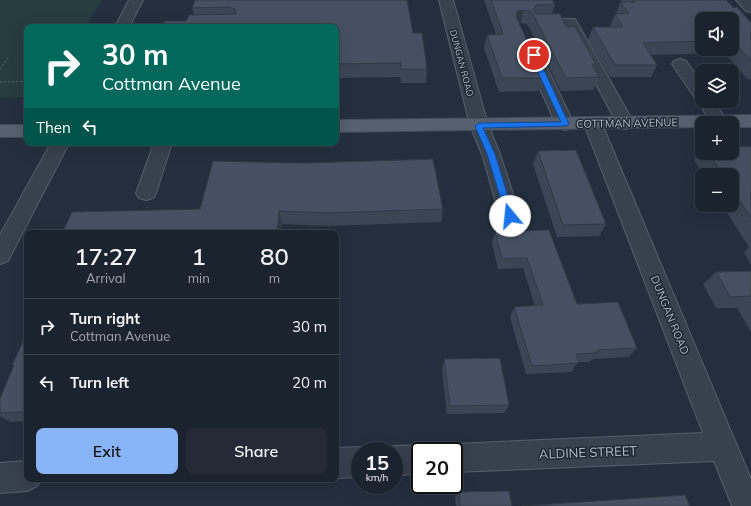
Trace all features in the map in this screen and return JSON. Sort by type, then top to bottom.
[{"type":"main road","name":"COTTMAN AVENUE","points":[[739,121],[751,121]]},
{"type":"main road","name":"COTTMAN AVENUE","points":[[339,126],[479,126],[695,122]]},
{"type":"main road","points":[[0,131],[24,131]]},
{"type":"street","points":[[124,24],[136,0]]},
{"type":"street","name":"DUNGAN ROAD","points":[[446,0],[479,126],[491,154],[510,216]]},
{"type":"street","points":[[743,0],[751,8]]},
{"type":"street","points":[[538,22],[570,22],[624,123]]},
{"type":"street","points":[[524,34],[566,124]]},
{"type":"street","points":[[680,64],[695,86]]},
{"type":"street","name":"DUNGAN ROAD","points":[[593,124],[747,506]]},
{"type":"street","points":[[0,255],[58,146]]},
{"type":"street","points":[[146,193],[162,146]]},
{"type":"street","name":"ALDINE STREET","points":[[463,458],[723,446]]},
{"type":"street","points":[[339,463],[351,462]]},
{"type":"street","points":[[0,478],[24,476]]},
{"type":"path","points":[[0,69],[8,58]]},
{"type":"path","points":[[0,82],[24,81]]},
{"type":"green space","points":[[0,0],[102,0],[88,24],[24,24],[24,97],[0,98]]},
{"type":"building","points":[[195,0],[407,0],[413,33],[422,33],[427,69],[401,69],[401,63],[339,64],[339,24],[164,24],[165,21],[186,21],[189,15],[236,14],[235,9],[229,7],[192,8]]},
{"type":"building","points":[[491,0],[552,0],[555,4],[536,5],[533,10],[536,14],[560,14],[566,27],[575,27],[596,64],[592,64],[599,77],[566,78],[533,14],[530,11],[524,10],[518,11],[516,16],[544,78],[502,78],[487,35],[503,34]]},
{"type":"building","points":[[634,0],[726,0],[734,8],[737,7],[751,23],[751,61],[739,48],[739,12],[695,12],[695,41],[643,43],[657,65],[615,65],[593,27],[623,27],[615,14],[629,13],[620,2],[635,2]]},
{"type":"building","points":[[751,146],[751,218],[739,200],[739,168],[718,168],[713,160],[739,160],[739,147]]},
{"type":"building","points":[[576,150],[606,224],[563,225],[538,151]]},
{"type":"building","points":[[433,159],[443,209],[327,213],[279,211],[277,230],[63,230],[72,212],[200,209],[213,161],[305,163]]},
{"type":"building","points":[[549,230],[577,304],[618,302],[637,348],[597,350],[597,353],[576,354],[579,363],[532,366],[514,307],[543,305],[527,258],[502,259],[495,232]]},
{"type":"building","points":[[751,271],[751,296],[730,297],[716,272]]},
{"type":"building","points":[[24,339],[24,412],[0,413],[0,398],[14,365],[12,365]]},
{"type":"building","points":[[500,358],[509,405],[450,406],[444,359]]},
{"type":"building","points":[[509,491],[512,506],[460,506],[459,494],[463,494],[463,492]]},
{"type":"building","points":[[685,495],[690,506],[521,506]]},
{"type":"route","points":[[510,216],[491,154],[479,126],[566,124],[534,55]]}]
